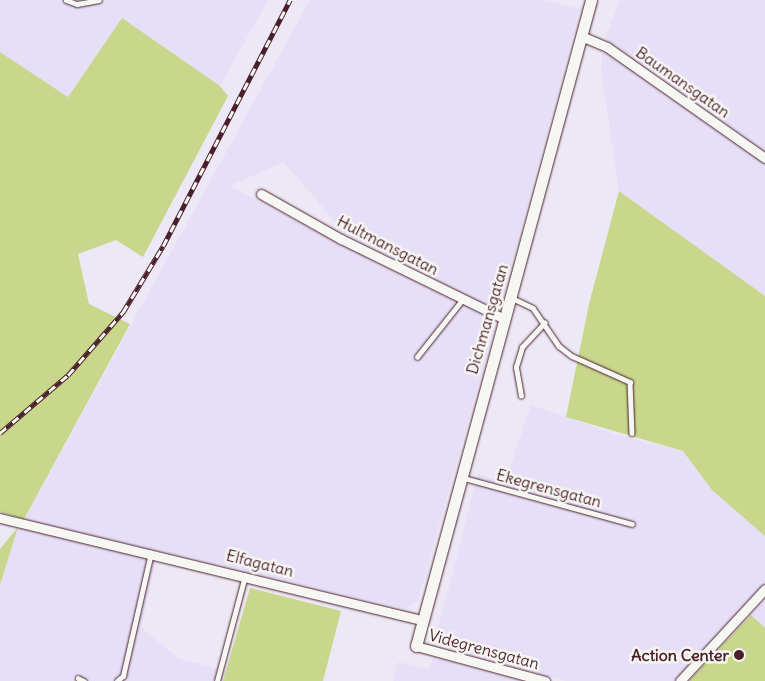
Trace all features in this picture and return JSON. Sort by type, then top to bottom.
[{"type":"street","name":"Dichmansgatan","points":[[416,646],[460,476],[591,0]]},
{"type":"street","name":"Baumansgatan","points":[[581,36],[607,47],[765,158]]},
{"type":"street","name":"Hultmansgatan","points":[[261,194],[341,239],[504,319]]},
{"type":"street","name":"Elfagatan","points":[[0,518],[151,552],[422,620]]},
{"type":"street","points":[[680,681],[765,589]]},
{"type":"street","name":"Videgrensgatan","points":[[416,646],[546,681]]},
{"type":"lane","points":[[66,0],[77,4],[99,0]]},
{"type":"lane","points":[[510,298],[533,308],[559,346],[572,356],[630,382],[632,432]]},
{"type":"lane","points":[[417,357],[463,300]]},
{"type":"lane","points":[[521,396],[516,367],[522,348],[544,323]]},
{"type":"lane","name":"Ekegrensgatan","points":[[460,476],[632,524]]},
{"type":"lane","points":[[117,681],[123,676],[126,652],[151,552]]},
{"type":"lane","points":[[217,681],[246,575]]},
{"type":"lane","points":[[78,678],[84,681]]},
{"type":"shaded area","points":[[0,0],[268,0],[220,86],[122,18],[68,97],[0,52]]},
{"type":"shaded area","points":[[310,0],[544,0],[580,9],[502,299],[494,305],[484,304],[345,234],[284,162],[229,186],[483,315],[490,323],[493,331],[418,601],[405,609],[24,519]]},
{"type":"shaded area","points":[[620,0],[765,0],[765,152],[605,39]]},
{"type":"shaded area","points":[[603,50],[765,164],[765,296],[619,191],[601,69]]},
{"type":"shaded area","points":[[531,405],[618,435],[683,451],[712,490],[765,536],[765,583],[674,681],[566,681],[434,644],[478,474],[505,483]]},
{"type":"shaded area","points":[[18,527],[156,560],[141,627],[179,659],[226,670],[223,681],[0,681],[0,585]]},
{"type":"shaded area","points":[[765,600],[765,628],[751,615]]},
{"type":"shaded area","points":[[433,657],[523,681],[393,681],[398,662],[429,670]]},
{"type":"green space","points":[[122,18],[220,86],[228,96],[143,257],[116,240],[78,254],[89,304],[130,324],[24,519],[0,512],[0,52],[68,97]]},
{"type":"green space","points":[[619,191],[765,296],[765,536],[712,490],[683,451],[566,417],[589,304]]},
{"type":"green space","points":[[18,527],[0,585],[0,549]]},
{"type":"green space","points":[[250,588],[341,611],[323,681],[223,681]]},
{"type":"green space","name":"Action Center","points":[[751,615],[765,628],[765,681],[689,681]]},
{"type":"railway","points":[[0,433],[68,375],[123,312],[163,246],[290,0]]},
{"type":"place","name":"Action Center","points":[[739,655]]}]
